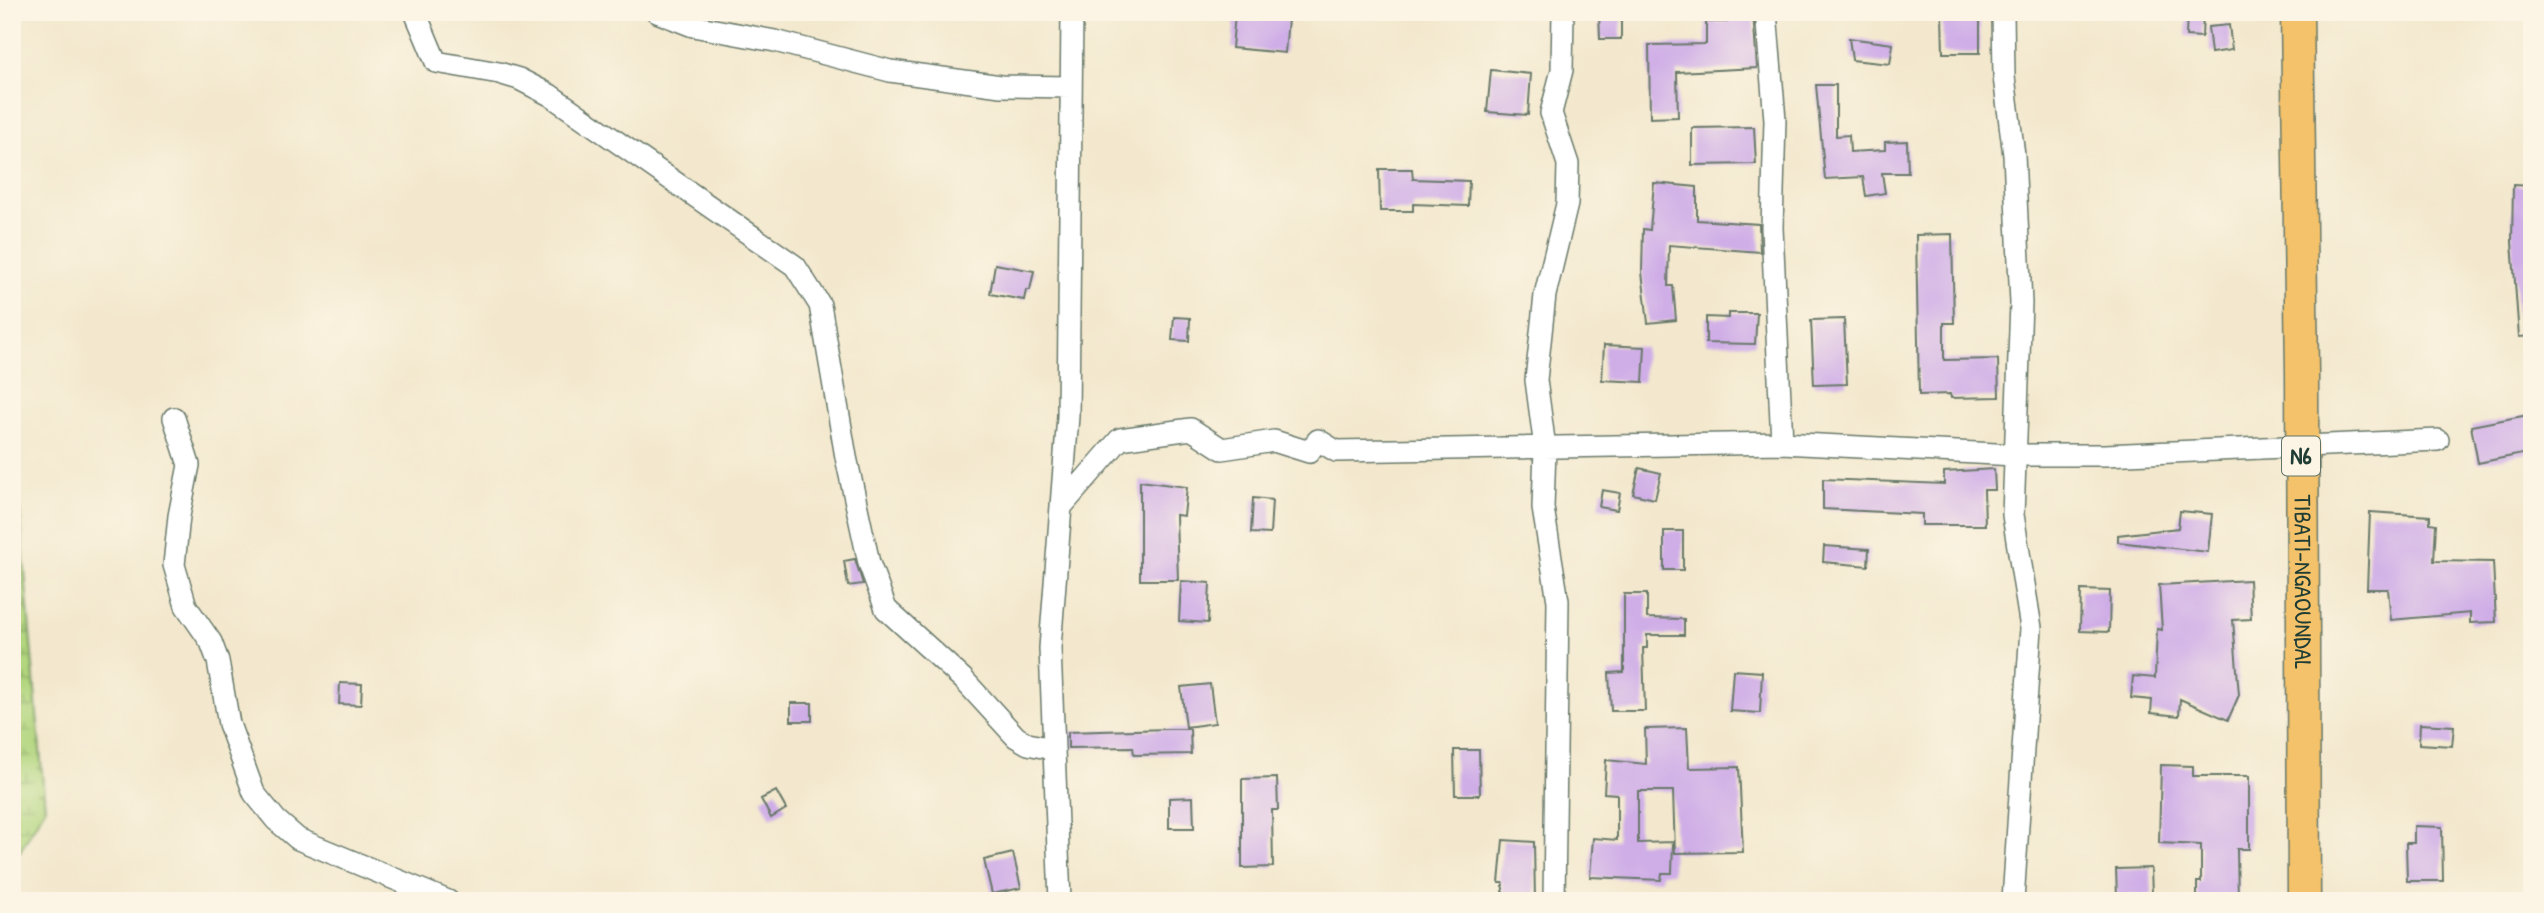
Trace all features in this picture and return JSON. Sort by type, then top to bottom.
[{"type":"highway","name":"TIBATI-NGAOUNDAL","points":[[2297,12],[2304,901]]},
{"type":"street","points":[[415,12],[436,62],[499,73],[519,79],[550,95],[794,266],[820,305],[846,457],[869,563],[886,610],[963,679],[1016,737],[1028,744],[1052,748]]},
{"type":"street","points":[[657,12],[693,26],[775,41],[890,71],[1001,86],[1070,87]]},
{"type":"street","points":[[1060,901],[1050,648],[1068,416],[1072,12]]},
{"type":"street","points":[[1554,901],[1554,755],[1559,620],[1544,508],[1545,448],[1539,417],[1537,367],[1545,295],[1567,204],[1568,164],[1551,113],[1562,70],[1563,12]]},
{"type":"street","points":[[1766,12],[1774,120],[1772,228],[1782,443]]},
{"type":"street","points":[[2003,12],[2004,77],[2014,155],[2021,303],[2014,533],[2030,612],[2031,643],[2013,901]]},
{"type":"street","points":[[174,418],[189,465],[179,516],[174,565],[186,607],[211,642],[218,661],[229,724],[254,793],[276,820],[298,839],[448,901]]},
{"type":"street","points":[[1061,507],[1120,439],[1191,429],[1222,449],[1274,441],[1309,452],[1318,440],[1336,451],[1782,443],[2015,456],[2230,452],[2438,440]]},
{"type":"green space","points":[[12,382],[15,454],[45,808],[12,865]]},
{"type":"building","points":[[1599,12],[1621,12],[1621,39],[1600,39]]},
{"type":"building","points":[[1726,12],[1753,12],[1757,68],[1677,72],[1678,117],[1650,118],[1649,45],[1706,44],[1706,22],[1727,22]]},
{"type":"building","points":[[1980,12],[1980,53],[1943,53],[1942,14]]},
{"type":"building","points":[[2187,13],[2203,13],[2202,37],[2186,36]]},
{"type":"building","points":[[1235,14],[1288,19],[1285,53],[1232,48]]},
{"type":"building","points":[[2229,25],[2232,50],[2211,53],[2208,27]]},
{"type":"building","points":[[1849,38],[1893,44],[1890,64],[1852,60]]},
{"type":"building","points":[[1491,70],[1531,74],[1528,115],[1487,112]]},
{"type":"building","points":[[1816,85],[1836,85],[1836,136],[1849,135],[1850,152],[1885,150],[1885,142],[1907,141],[1908,173],[1882,173],[1885,193],[1866,196],[1863,177],[1825,179]]},
{"type":"building","points":[[1754,127],[1756,164],[1692,165],[1692,128]]},
{"type":"building","points":[[1379,169],[1412,169],[1413,179],[1469,181],[1468,206],[1413,204],[1413,211],[1380,211]]},
{"type":"building","points":[[1654,183],[1697,187],[1697,220],[1759,224],[1760,252],[1669,245],[1668,286],[1673,286],[1676,320],[1648,323],[1642,272],[1643,229],[1650,230]]},
{"type":"building","points":[[2513,185],[2532,186],[2532,336],[2519,337],[2512,242]]},
{"type":"building","points":[[1952,234],[1954,323],[1944,323],[1944,360],[1998,359],[1999,397],[1951,398],[1950,394],[1919,395],[1916,235]]},
{"type":"building","points":[[995,264],[1034,271],[1030,290],[1026,290],[1024,300],[990,294]]},
{"type":"building","points":[[1729,313],[1757,313],[1755,344],[1706,343],[1706,317],[1729,318]]},
{"type":"building","points":[[1174,317],[1190,318],[1189,341],[1172,340]]},
{"type":"building","points":[[1844,319],[1847,384],[1814,385],[1811,320]]},
{"type":"building","points":[[1604,345],[1645,347],[1643,382],[1602,380]]},
{"type":"building","points":[[2528,415],[2532,452],[2478,463],[2471,426]]},
{"type":"building","points":[[1639,468],[1661,473],[1655,499],[1633,494]]},
{"type":"building","points":[[1994,469],[1995,490],[1984,490],[1985,525],[1922,525],[1922,514],[1823,509],[1823,479],[1944,484],[1944,472]]},
{"type":"building","points":[[1140,481],[1187,487],[1184,516],[1176,515],[1178,580],[1140,580]]},
{"type":"building","points":[[1602,490],[1620,493],[1617,510],[1599,507]]},
{"type":"building","points":[[1253,498],[1272,500],[1270,534],[1251,533]]},
{"type":"building","points":[[2180,511],[2212,514],[2208,552],[2118,542],[2118,535],[2178,528]]},
{"type":"building","points":[[2370,512],[2430,516],[2430,523],[2436,524],[2434,561],[2493,562],[2496,622],[2470,623],[2470,613],[2391,620],[2388,589],[2367,589]]},
{"type":"building","points":[[1664,531],[1683,531],[1683,570],[1664,570]]},
{"type":"building","points":[[1824,546],[1869,549],[1868,566],[1823,562]]},
{"type":"building","points":[[855,559],[863,584],[848,586],[844,561]]},
{"type":"building","points":[[2249,580],[2251,619],[2233,620],[2239,695],[2228,720],[2180,699],[2179,716],[2151,713],[2152,700],[2131,698],[2133,676],[2155,678],[2157,629],[2162,630],[2159,585]]},
{"type":"building","points":[[1181,581],[1210,583],[1208,623],[1179,621]]},
{"type":"building","points":[[2081,590],[2110,591],[2109,632],[2080,631]]},
{"type":"building","points":[[1624,594],[1647,594],[1647,618],[1684,619],[1684,635],[1647,635],[1647,648],[1643,648],[1645,711],[1611,711],[1609,673],[1624,672]]},
{"type":"building","points":[[1733,670],[1762,672],[1760,713],[1730,711]]},
{"type":"building","points":[[340,683],[362,684],[361,705],[339,704]]},
{"type":"building","points":[[1210,684],[1215,723],[1186,727],[1181,687]]},
{"type":"building","points":[[791,703],[812,703],[812,721],[791,721]]},
{"type":"building","points":[[2420,724],[2454,726],[2452,746],[2419,744]]},
{"type":"building","points":[[1687,728],[1689,768],[1739,767],[1743,852],[1675,853],[1673,791],[1638,791],[1638,843],[1673,842],[1672,873],[1662,873],[1661,880],[1590,877],[1593,838],[1617,840],[1617,794],[1604,793],[1606,760],[1646,764],[1645,729]]},
{"type":"building","points":[[1190,729],[1191,754],[1134,755],[1133,747],[1068,748],[1068,732]]},
{"type":"building","points":[[1454,750],[1479,750],[1480,795],[1455,795]]},
{"type":"building","points":[[2161,765],[2193,766],[2193,776],[2249,776],[2249,849],[2237,849],[2238,901],[2197,901],[2197,882],[2201,882],[2201,845],[2159,843]]},
{"type":"building","points":[[1277,778],[1278,810],[1272,810],[1273,867],[1242,868],[1242,779]]},
{"type":"building","points":[[776,791],[786,809],[771,818],[761,799]]},
{"type":"building","points":[[1193,797],[1194,828],[1169,828],[1169,798]]},
{"type":"building","points":[[2414,826],[2442,827],[2443,881],[2407,881],[2406,843],[2414,843]]},
{"type":"building","points":[[1503,840],[1534,842],[1535,901],[1503,901],[1503,883],[1499,883]]},
{"type":"building","points":[[1013,853],[1021,888],[992,894],[984,860]]},
{"type":"building","points":[[2151,868],[2152,895],[2117,896],[2116,869]]}]
